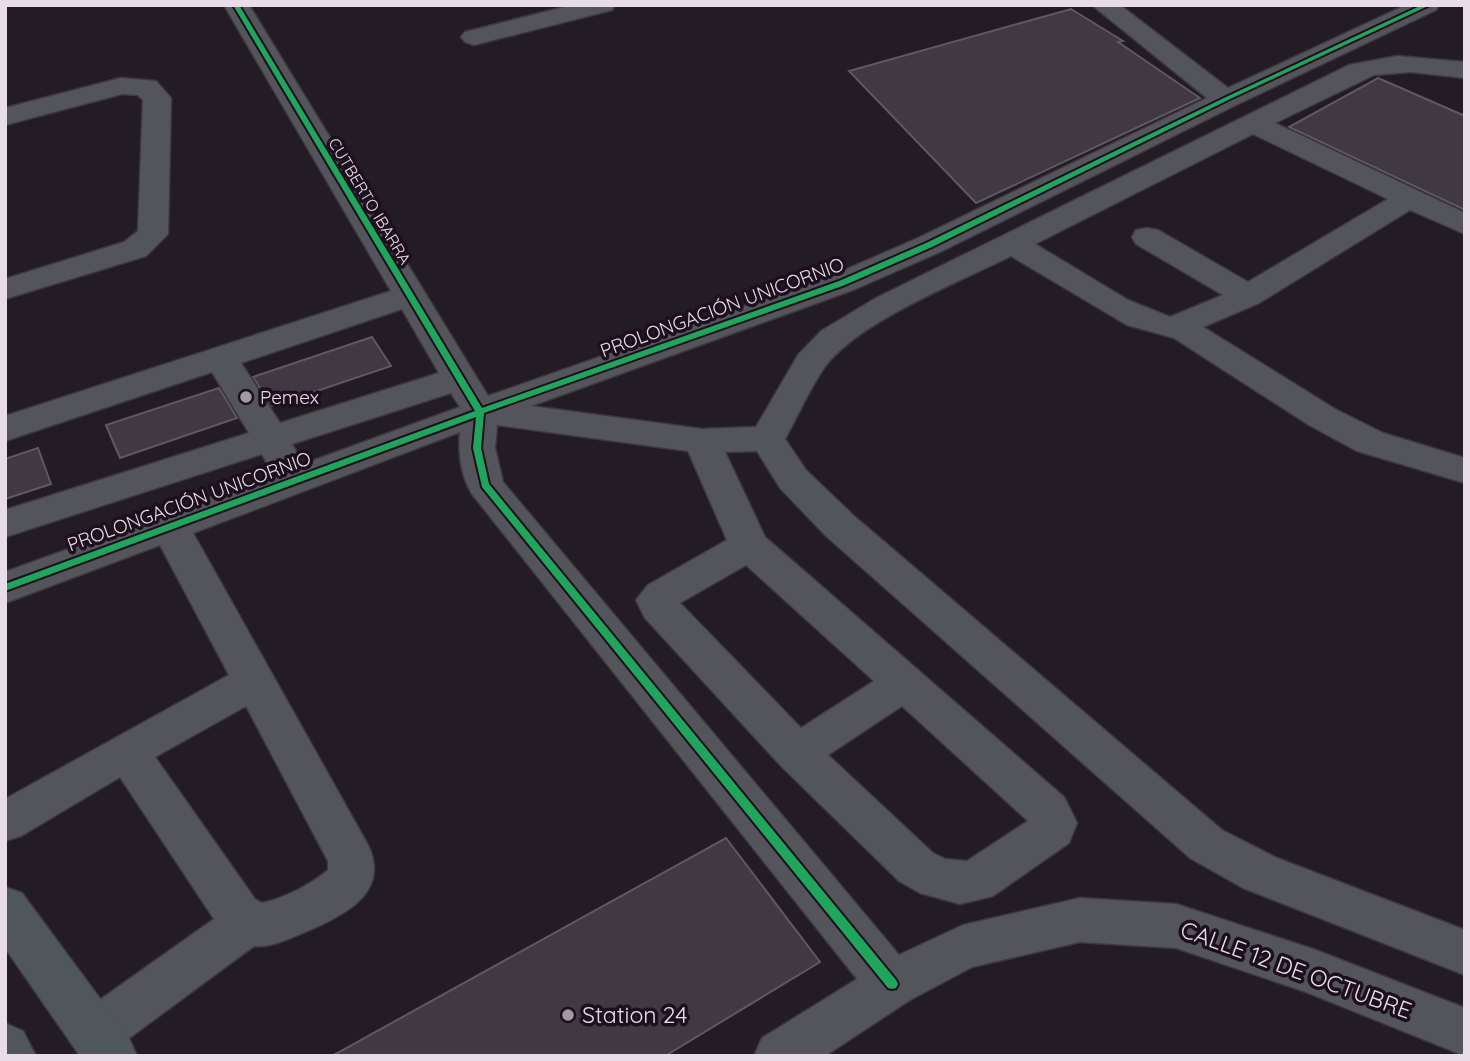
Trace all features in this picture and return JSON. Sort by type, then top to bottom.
[{"type":"main road","points":[[5,908],[103,1044]]},
{"type":"main road","points":[[5,1048],[10,1056]]},
{"type":"street","name":"CUTBERTO IBARRA","points":[[236,5],[470,395]]},
{"type":"street","points":[[474,37],[603,5]]},
{"type":"street","points":[[1104,5],[1226,99]]},
{"type":"street","name":"PROLONGACIÓN UNICORNIO","points":[[5,588],[294,481],[470,395],[842,283],[929,245],[1226,99],[1427,5]]},
{"type":"street","points":[[767,439],[810,363],[833,338],[879,310],[1373,66],[1409,64],[1465,70]]},
{"type":"street","points":[[5,117],[121,86],[146,87],[157,98],[153,234],[135,249],[5,289]]},
{"type":"street","points":[[1254,124],[1465,225]]},
{"type":"street","points":[[1013,243],[1140,319],[1164,329],[1180,327],[1248,296],[1398,206]]},
{"type":"street","points":[[1147,237],[1248,296]]},
{"type":"street","points":[[5,429],[410,295]]},
{"type":"street","points":[[1180,327],[1322,417],[1370,442],[1465,471]]},
{"type":"street","points":[[219,358],[238,382],[294,481]]},
{"type":"street","points":[[470,395],[485,485],[892,984]]},
{"type":"street","points":[[5,524],[270,437],[470,395],[702,441],[767,439]]},
{"type":"street","points":[[767,439],[793,479],[840,526],[1206,844],[1260,873],[1465,953]]},
{"type":"street","points":[[702,441],[749,545],[1048,811],[1054,823],[1049,833],[976,881],[960,883],[937,878],[902,856],[797,753],[664,614],[656,600],[749,545]]},
{"type":"street","points":[[127,751],[238,914],[247,923],[260,925],[274,922],[334,893],[346,883],[352,871],[351,859],[311,781],[170,527]]},
{"type":"street","points":[[5,822],[254,682]]},
{"type":"street","points":[[797,753],[905,682]]},
{"type":"street","name":"CALLE 12 DE OCTUBRE","points":[[780,1056],[892,984],[963,947],[1080,920],[1176,926],[1312,972],[1465,1032]]},
{"type":"street","points":[[103,1044],[247,923]]},
{"type":"building","points":[[1071,9],[1123,41],[1118,42],[1200,98],[976,203],[849,71]]},
{"type":"building","points":[[1378,78],[1465,116],[1465,210],[1289,127]]},
{"type":"building","points":[[372,337],[391,366],[272,406],[253,377]]},
{"type":"building","points":[[219,388],[237,418],[120,458],[106,425]]},
{"type":"building","points":[[38,448],[51,484],[5,499],[5,459]]},
{"type":"building","points":[[726,838],[820,962],[665,1056],[332,1056]]},
{"type":"cycle path","points":[[236,5],[480,412],[477,448],[485,485],[892,984]]},
{"type":"cycle path","points":[[5,588],[480,412],[842,283],[929,245],[1226,99],[1427,5]]},
{"type":"place","name":"Pemex","points":[[246,397]]},
{"type":"place","name":"Station 24","points":[[568,1015]]}]
